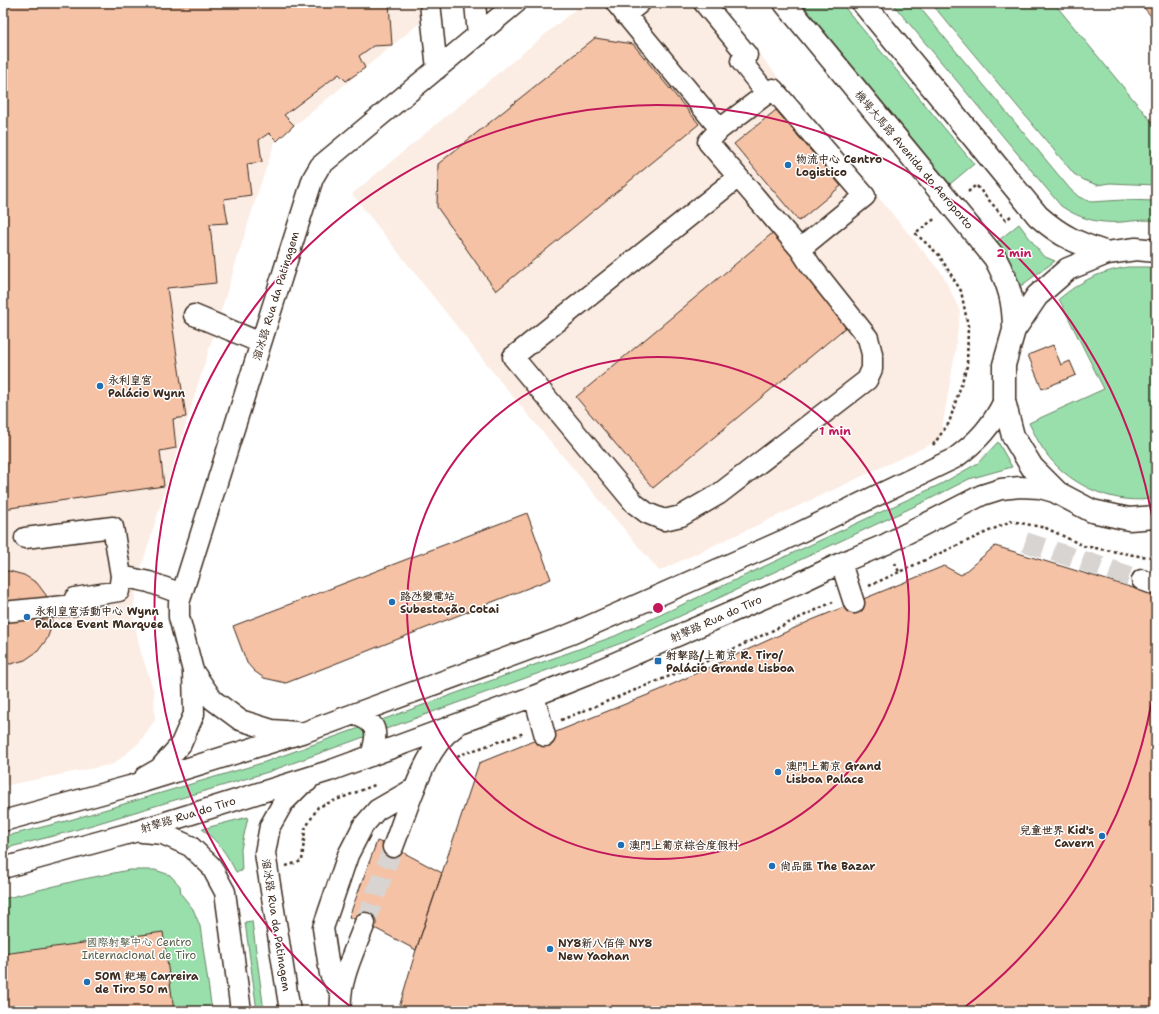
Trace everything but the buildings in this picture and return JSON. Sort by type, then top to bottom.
[{"type":"main road","name":"機場大馬路 Avenida do Aeroporto","points":[[785,3],[995,258],[1004,274],[1011,293],[1014,311],[1014,330]]},
{"type":"main road","points":[[863,3],[1038,216],[1052,229],[1069,239],[1107,253]]},
{"type":"main road","points":[[1156,251],[1136,249],[1107,253],[1068,269],[1037,296],[1014,330],[1004,365],[1004,401],[1014,436],[1032,467],[1058,492],[1092,511],[1130,519],[1156,517]]},
{"type":"street","points":[[430,3],[437,69]]},
{"type":"street","points":[[475,3],[478,35]]},
{"type":"street","name":"溜冰路 Rua da Patinagem","points":[[130,786],[159,769],[181,744],[194,714],[193,671],[180,617],[179,603],[313,178],[320,166],[516,3]]},
{"type":"street","points":[[704,3],[747,55],[741,61],[767,94]]},
{"type":"street","points":[[627,7],[720,129]]},
{"type":"street","points":[[738,178],[513,357],[635,504],[647,513],[664,520],[681,516],[720,494],[867,380],[872,369],[872,354],[868,338],[800,250],[708,142],[720,129],[773,90],[865,196],[800,250]]},
{"type":"street","points":[[194,315],[261,343]]},
{"type":"street","points":[[3,821],[130,786],[305,732],[572,634],[782,541],[955,458],[970,447],[984,433],[996,418],[1004,401]]},
{"type":"street","name":"射擊路 Rua do Tiro","points":[[3,868],[134,832],[329,771],[534,696],[587,675],[886,544],[982,495],[1001,489],[1020,487],[1040,488],[1058,492]]},
{"type":"street","points":[[3,612],[75,605],[75,598],[119,591],[121,576],[113,527],[25,538]]},
{"type":"street","points":[[841,563],[853,598]]},
{"type":"street","points":[[121,576],[149,582],[182,594]]},
{"type":"street","name":"溜冰路 Rua da Patinagem","points":[[193,671],[213,700],[240,720],[272,730],[305,732]]},
{"type":"street","points":[[534,696],[543,732]]},
{"type":"street","points":[[354,714],[366,719],[375,730],[375,742],[370,756]]},
{"type":"street","points":[[394,847],[424,767],[439,741],[449,731],[462,722]]},
{"type":"street","name":"溜冰路 Rua da Patinagem","points":[[292,1008],[265,853],[270,826],[283,802],[302,784],[329,771]]},
{"type":"street","points":[[341,1002],[330,974],[323,928],[348,855],[363,826],[377,810],[415,788]]},
{"type":"street","points":[[134,832],[163,834],[177,840],[190,846],[211,866],[225,892],[241,1011]]},
{"type":"street","points":[[341,1002],[342,986],[365,923]]},
{"type":"path","points":[[929,450],[949,423],[956,404],[967,366],[968,326],[961,291],[938,255],[915,233],[952,206],[976,185],[1006,220],[1027,202]]},
{"type":"path","points":[[424,767],[543,732],[853,598],[899,572],[1011,521],[1046,528],[1084,546],[1139,556],[1156,557]]},
{"type":"path","points":[[886,544],[899,572]]},
{"type":"path","points":[[268,871],[302,861],[305,829],[318,807],[381,783]]},
{"type":"shaded area","name":"永利皇宮 Palácio Wynn","points":[[3,3],[444,3],[275,142],[258,192],[137,581],[133,614],[140,649],[154,691],[155,720],[139,743],[114,764],[3,786]]},
{"type":"shaded area","name":"物流中心 Centro Logistico","points":[[583,3],[717,3],[943,275],[960,311],[955,354],[940,440],[659,571],[504,386],[352,194]]},
{"type":"green space","points":[[801,3],[841,3],[974,164],[950,184]]},
{"type":"green space","points":[[892,3],[916,3],[1070,189],[1079,197],[1091,202],[1123,200],[1156,201],[1156,221],[1099,221],[1082,217],[1061,206]]},
{"type":"green space","points":[[931,3],[1054,3],[1156,127],[1156,185],[1110,183],[1097,185],[1074,174]]},
{"type":"green space","points":[[1019,224],[1043,256],[1055,261],[1018,288],[1016,271],[994,244]]},
{"type":"green space","points":[[1128,267],[1156,268],[1156,498],[1141,500],[1126,499],[1096,492],[1070,477],[1048,456],[1029,423],[1104,389],[1059,299],[1083,282],[1099,274]]},
{"type":"green space","points":[[998,442],[1012,467],[969,479],[928,500],[627,641],[268,772],[72,831],[3,849],[3,837],[70,820],[262,763],[615,636],[941,484],[978,463]]},
{"type":"green space","points":[[248,817],[241,849],[242,871],[236,872],[222,848],[202,829]]},
{"type":"green space","name":"國際射擊中心 Centro Internacional de Tiro","points":[[129,870],[155,870],[170,875],[180,886],[181,894],[193,909],[200,926],[212,1011],[3,1011],[3,899],[79,880]]},
{"type":"green space","points":[[252,921],[264,1011],[257,1011],[245,922]]},
{"type":"tunnel","points":[[1025,542],[1142,580]]},
{"type":"tunnel","points":[[365,923],[393,847]]},
{"type":"place","name":"物流中心 Centro Logistico","points":[[788,165]]},
{"type":"place","name":"永利皇宮 Palácio Wynn","points":[[100,386]]},
{"type":"place","name":"路氹變電站 Subestação Cotai","points":[[392,602]]},
{"type":"place","name":"永利皇宮活動中心 Wynn Palace Event Marquee","points":[[27,617]]},
{"type":"place","name":"射擊路/上葡京 R. Tiro/ Palácio Grande Lisboa","points":[[658,661]]},
{"type":"place","name":"澳門上葡京 Grand Lisboa Palace","points":[[778,772]]},
{"type":"place","name":"兒童世界 Kid's Cavern","points":[[1102,836]]},
{"type":"place","name":"澳門上葡京綜合度假村","points":[[621,845]]},
{"type":"place","name":"尚品匯 The Bazar","points":[[772,866]]},
{"type":"place","name":"NY8新八佰伴 NY8 New Yaohan","points":[[550,949]]},
{"type":"place","name":"50M 靶場 Carreira de Tiro 50 m","points":[[87,982]]}]
